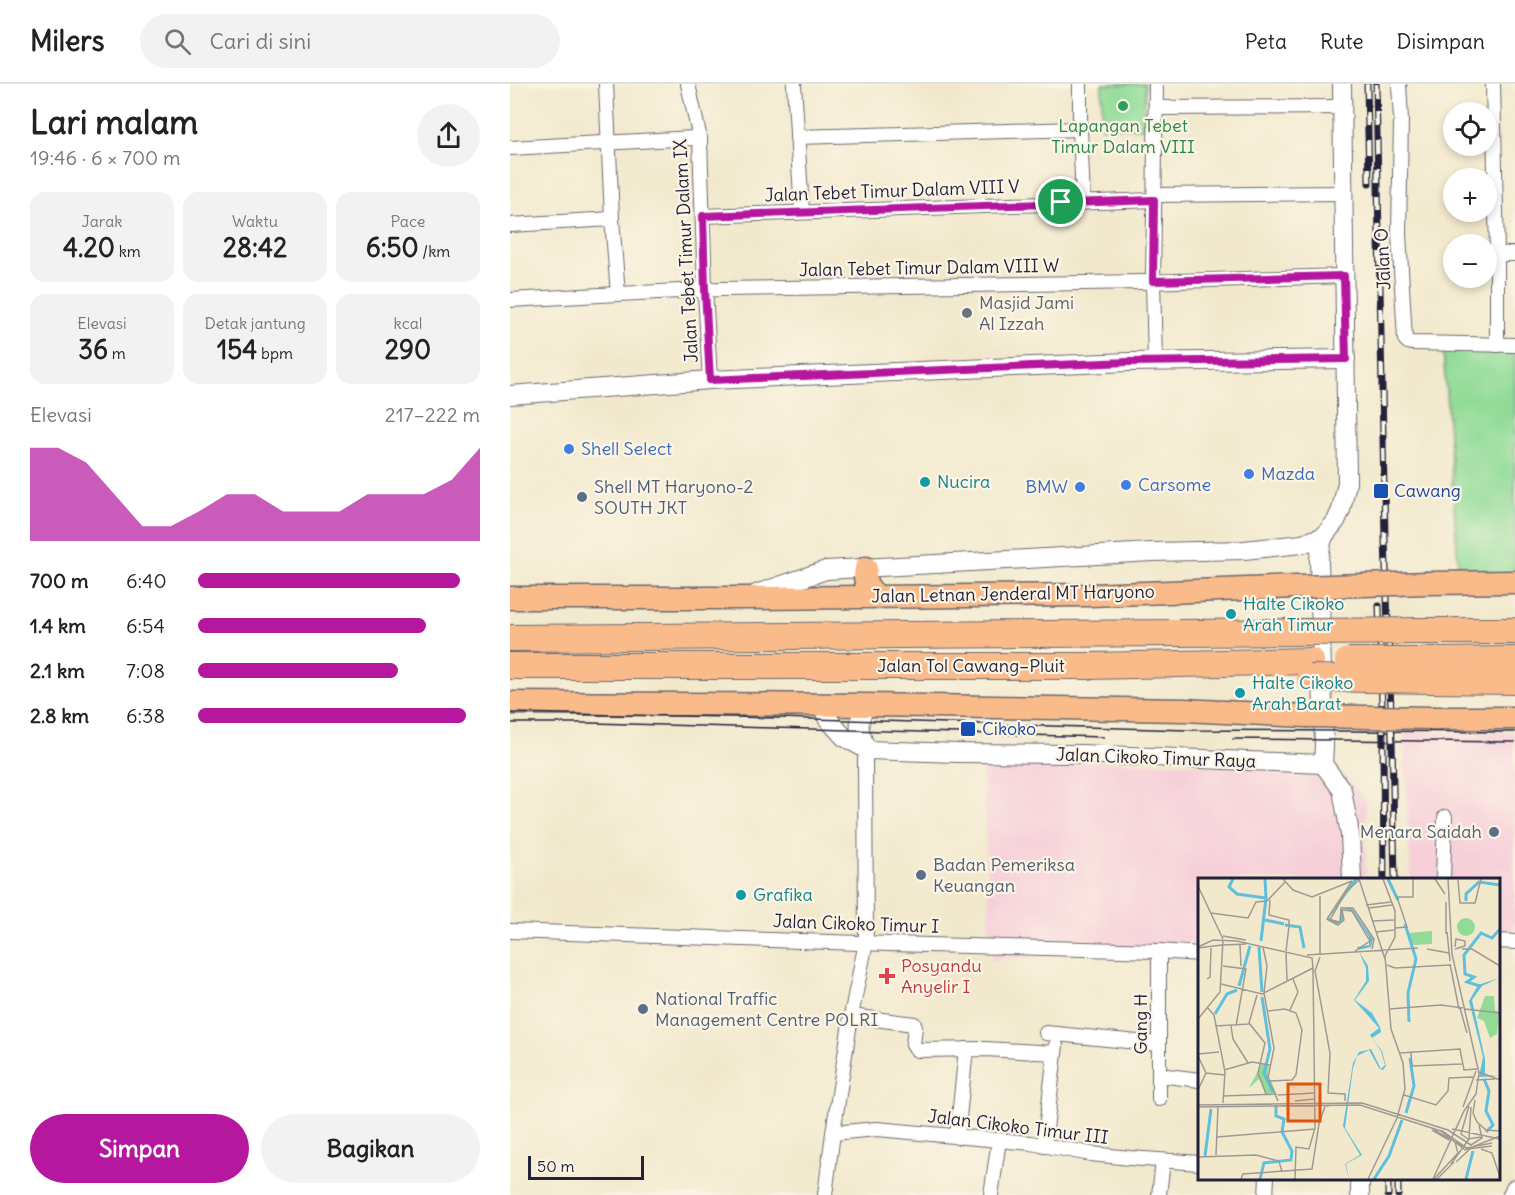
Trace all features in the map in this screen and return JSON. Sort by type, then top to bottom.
[{"type":"highway","points":[[866,568],[865,583],[877,597]]},
{"type":"highway","name":"Jalan Letnan Jenderal MT Haryono","points":[[510,598],[1090,595],[1297,586],[1515,582]]},
{"type":"highway","points":[[1453,631],[1515,625]]},
{"type":"highway","points":[[1453,631],[1515,631]]},
{"type":"highway","name":"Jalan Tol Cawang–Pluit","points":[[510,638],[1453,631]]},
{"type":"highway","points":[[1432,671],[1515,660]]},
{"type":"highway","name":"Jalan Tol Cawang–Pluit","points":[[510,666],[1091,666],[1432,671]]},
{"type":"highway","points":[[1432,671],[1515,681]]},
{"type":"highway","points":[[510,703],[867,705],[1184,710],[1306,716],[1515,718]]},
{"type":"street","points":[[606,84],[618,294]]},
{"type":"street","name":"Jalan Tebet Timur Dalam IX","points":[[688,84],[700,139],[710,380]]},
{"type":"street","points":[[794,84],[802,213]]},
{"type":"street","points":[[1080,84],[1083,202]]},
{"type":"street","points":[[1155,361],[1153,281],[1156,84]]},
{"type":"street","points":[[1342,84],[1347,483],[1341,510],[1336,521],[1324,536],[1319,559],[1323,764],[1342,790],[1350,834],[1352,878]]},
{"type":"street","name":"Jalan O","points":[[1399,84],[1401,120],[1399,234],[1406,339],[1412,343],[1497,345]]},
{"type":"street","points":[[1492,84],[1496,234]]},
{"type":"street","points":[[1156,108],[1342,107]]},
{"type":"street","points":[[797,137],[1080,129]]},
{"type":"street","points":[[510,148],[700,139]]},
{"type":"street","name":"Jalan Tebet Timur Dalam VIII V","points":[[703,216],[1083,202],[1155,197],[1344,193]]},
{"type":"street","points":[[510,225],[612,219]]},
{"type":"street","points":[[1497,254],[1515,254]]},
{"type":"street","name":"Jalan Tebet Timur Dalam VIII W","points":[[510,300],[705,290],[1344,276]]},
{"type":"street","points":[[1497,288],[1497,345],[1515,345]]},
{"type":"street","points":[[510,395],[710,380],[1155,361],[1346,359]]},
{"type":"street","points":[[745,598],[826,570],[1152,552],[1244,550],[1302,544],[1324,536]]},
{"type":"street","points":[[1302,544],[1311,549],[1319,559]]},
{"type":"street","points":[[825,1195],[851,1016],[866,942],[865,759],[867,750],[858,724],[861,713],[867,705]]},
{"type":"street","name":"Jalan Cikoko Timur Raya","points":[[823,706],[827,718],[844,738],[867,750],[1081,754],[1323,764]]},
{"type":"street","points":[[1443,878],[1445,816]]},
{"type":"street","name":"Jalan Cikoko Timur I","points":[[510,931],[1198,954]]},
{"type":"street","points":[[1500,941],[1515,942]]},
{"type":"street","name":"Gang H","points":[[1159,951],[1159,1098]]},
{"type":"street","points":[[851,1016],[914,1024],[914,1047],[917,1050],[966,1049],[1055,1053]]},
{"type":"street","points":[[1044,1146],[1055,1053],[1052,1034],[1158,1044]]},
{"type":"street","points":[[957,1137],[966,1049]]},
{"type":"street","points":[[1159,1075],[1198,1080]]},
{"type":"street","name":"Jalan Cikoko Timur III","points":[[833,1133],[877,1129],[999,1140],[1130,1158],[1198,1163]]},
{"type":"street","points":[[991,1195],[999,1140]]},
{"type":"street","points":[[1159,1195],[1163,1161]]},
{"type":"street","points":[[1266,1195],[1267,1180]]},
{"type":"street","points":[[1512,1195],[1515,1188]]},
{"type":"shaded area","points":[[1404,732],[1515,732],[1515,945],[1500,945],[1500,878],[1411,878]]},
{"type":"shaded area","points":[[982,759],[1317,766],[1344,776],[1366,801],[1366,878],[1198,878],[1198,941],[991,960]]},
{"type":"green space","name":"Lapangan Tebet Timur Dalam VIII","points":[[1102,84],[1145,84],[1144,128],[1102,127]]},
{"type":"green space","points":[[1443,349],[1515,350],[1515,576],[1459,576]]},
{"type":"tram line","points":[[510,713],[1187,730],[1515,732]]},
{"type":"tram line","points":[[510,723],[593,723],[1104,737]]},
{"type":"tram line","points":[[1233,739],[1515,742]]},
{"type":"railway","points":[[1367,84],[1369,183]]},
{"type":"railway","points":[[1376,84],[1385,539],[1395,878]]},
{"type":"railway","points":[[1379,606],[1384,878]]},
{"type":"railway","points":[[1388,1180],[1388,1195]]},
{"type":"railway","points":[[1398,1180],[1398,1195]]},
{"type":"place","name":"Lapangan Tebet Timur Dalam VIII","points":[[1123,106]]},
{"type":"place","name":"Masjid Jami Al Izzah","points":[[967,313]]},
{"type":"place","name":"Shell Select","points":[[569,449]]},
{"type":"place","name":"Mazda","points":[[1249,474]]},
{"type":"place","name":"Nucira","points":[[925,482]]},
{"type":"place","name":"Carsome","points":[[1126,485]]},
{"type":"place","name":"BMW","points":[[1080,487]]},
{"type":"place","name":"Cawang","points":[[1381,491]]},
{"type":"place","name":"Shell MT Haryono-2 SOUTH JKT","points":[[582,497]]},
{"type":"place","name":"Halte Cikoko Arah Timur","points":[[1231,614]]},
{"type":"place","name":"Halte Cikoko Arah Barat","points":[[1240,693]]},
{"type":"place","name":"Cikoko","points":[[968,729]]},
{"type":"place","name":"Menara Saidah","points":[[1494,832]]},
{"type":"place","name":"Badan Pemeriksa Keuangan","points":[[921,875]]},
{"type":"place","name":"Grafika","points":[[741,895]]},
{"type":"place","name":"Posyandu Anyelir I","points":[[887,976]]},
{"type":"place","name":"National Traffic Management Centre POLRI","points":[[643,1009]]},
{"type":"route","points":[[1154,200],[1153,281],[1344,276],[1346,359],[1128,362],[710,380],[703,216],[1061,202],[1154,200]]}]
